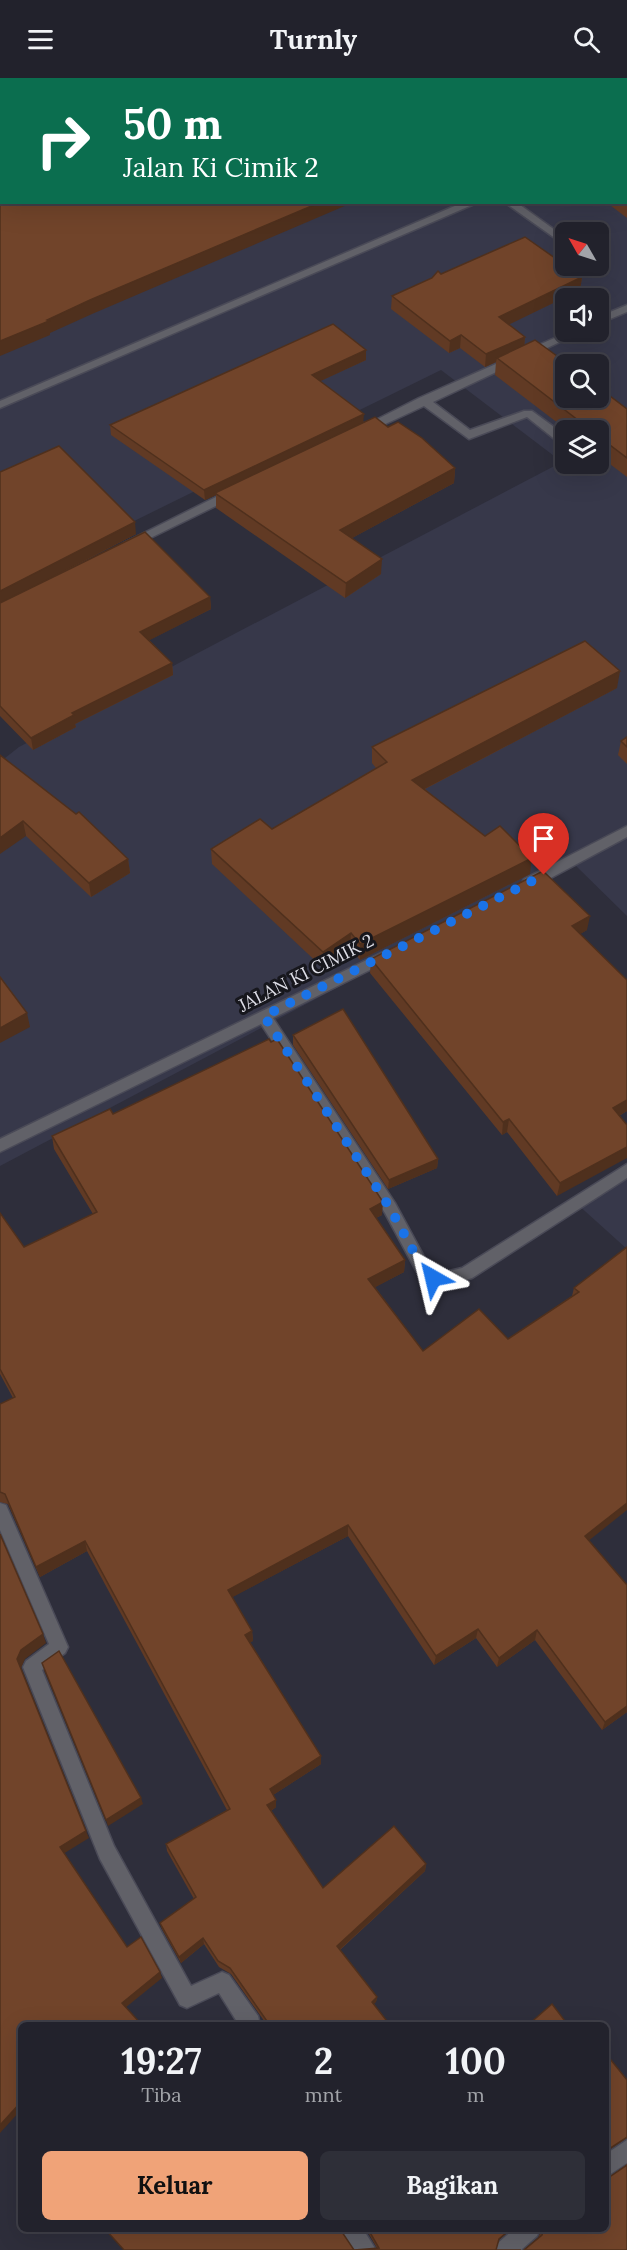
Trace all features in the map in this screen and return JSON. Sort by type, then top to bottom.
[{"type":"street","points":[[0,405],[469,204]]},
{"type":"street","points":[[511,204],[555,235]]},
{"type":"street","points":[[609,316],[627,308]]},
{"type":"street","points":[[351,435],[555,341]]},
{"type":"street","points":[[423,400],[469,435],[528,412],[555,433]]},
{"type":"street","points":[[116,550],[238,490]]},
{"type":"street","points":[[512,891],[627,831]]},
{"type":"street","name":"JALAN KI CIMIK 2","points":[[0,1146],[402,947]]},
{"type":"street","points":[[264,1016],[390,1208],[424,1271],[433,1278],[446,1281],[467,1273],[627,1170]]},
{"type":"street","points":[[0,1511],[59,1647],[32,1667],[107,1852],[187,1998],[222,1982],[250,2022]]},
{"type":"street","points":[[609,2165],[627,2150]]},
{"type":"street","points":[[352,2232],[366,2250]]},
{"type":"street","points":[[505,2250],[526,2232]]},
{"type":"shaded area","points":[[0,204],[627,204],[627,916],[573,863],[0,1166],[0,762],[19,747],[555,466],[555,474],[609,474],[609,420],[555,420],[555,457],[441,370],[0,587]]},
{"type":"shaded area","points":[[627,1164],[627,1249],[576,1203]]},
{"type":"building","points":[[0,204],[316,204],[90,300],[47,320],[49,321],[0,341]]},
{"type":"building","points":[[525,237],[555,258],[555,276],[582,277],[555,288],[499,317],[525,337],[486,354],[461,335],[450,341],[392,296],[432,278],[438,271],[441,274]]},
{"type":"building","points":[[333,324],[366,350],[312,375],[364,414],[204,490],[110,425]]},
{"type":"building","points":[[535,340],[555,355],[555,402],[497,358]]},
{"type":"building","points":[[609,395],[627,409],[627,458],[609,444],[609,420],[578,420],[562,408],[609,408]]},
{"type":"building","points":[[375,417],[388,427],[398,422],[422,438],[455,468],[340,530],[382,559],[346,583],[215,493]]},
{"type":"building","points":[[59,446],[135,522],[0,591],[0,472]]},
{"type":"building","points":[[145,532],[210,597],[140,632],[172,663],[72,713],[74,715],[31,738],[0,706],[0,603]]},
{"type":"building","points":[[585,641],[620,671],[412,780],[485,836],[500,826],[532,858],[360,944],[351,933],[323,952],[211,849],[260,819],[272,829],[387,762],[372,747]]},
{"type":"building","points":[[627,737],[627,747],[621,741]]},
{"type":"building","points":[[0,755],[76,814],[79,812],[128,859],[89,883],[23,821],[0,838]]},
{"type":"building","points":[[543,871],[590,916],[572,926],[627,980],[627,1100],[613,1108],[627,1125],[627,1147],[560,1183],[509,1119],[503,1122],[371,959]]},
{"type":"building","points":[[0,977],[27,1013],[0,1028]]},
{"type":"building","points":[[343,1009],[438,1159],[389,1180],[293,1035]]},
{"type":"building","points":[[269,1039],[271,1042],[277,1039],[383,1202],[370,1209],[405,1260],[368,1279],[423,1351],[479,1309],[508,1339],[579,1292],[574,1288],[627,1247],[627,1503],[585,1536],[627,1585],[627,1706],[605,1722],[537,1630],[499,1658],[478,1629],[436,1656],[348,1525],[228,1590],[252,1631],[245,1635],[321,1756],[270,1789],[276,1800],[267,1805],[323,1888],[394,1826],[426,1864],[337,1946],[377,1997],[372,2002],[388,2022],[268,2022],[230,1968],[218,1961],[203,1938],[179,1957],[160,1923],[196,1897],[166,1844],[230,1809],[85,1541],[36,1567],[5,1494],[0,1492],[0,1404],[15,1397],[0,1369],[0,1213],[24,1247],[97,1212],[52,1136],[110,1109],[113,1114]]},
{"type":"building","points":[[0,1534],[43,1634],[21,1650],[17,1659],[86,1831],[60,1847],[127,1947],[141,1937],[160,1972],[122,2003],[139,2022],[18,2022],[18,2105],[0,2125]]},
{"type":"building","points":[[59,1651],[141,1798],[106,1820],[42,1663]]},
{"type":"building","points":[[552,2004],[566,2022],[531,2022]]},
{"type":"building","points":[[611,2060],[627,2080],[627,2137],[609,2149],[609,2062]]},
{"type":"building","points":[[627,2165],[627,2250],[524,2250],[543,2232],[609,2232],[609,2175]]},
{"type":"building","points":[[108,2232],[342,2232],[354,2250],[124,2250]]},
{"type":"building","points":[[370,2232],[507,2232],[499,2239],[496,2250],[354,2250],[379,2248]]},
{"type":"route","points":[[433,1278],[424,1271],[390,1208],[264,1016],[544,875]]}]
